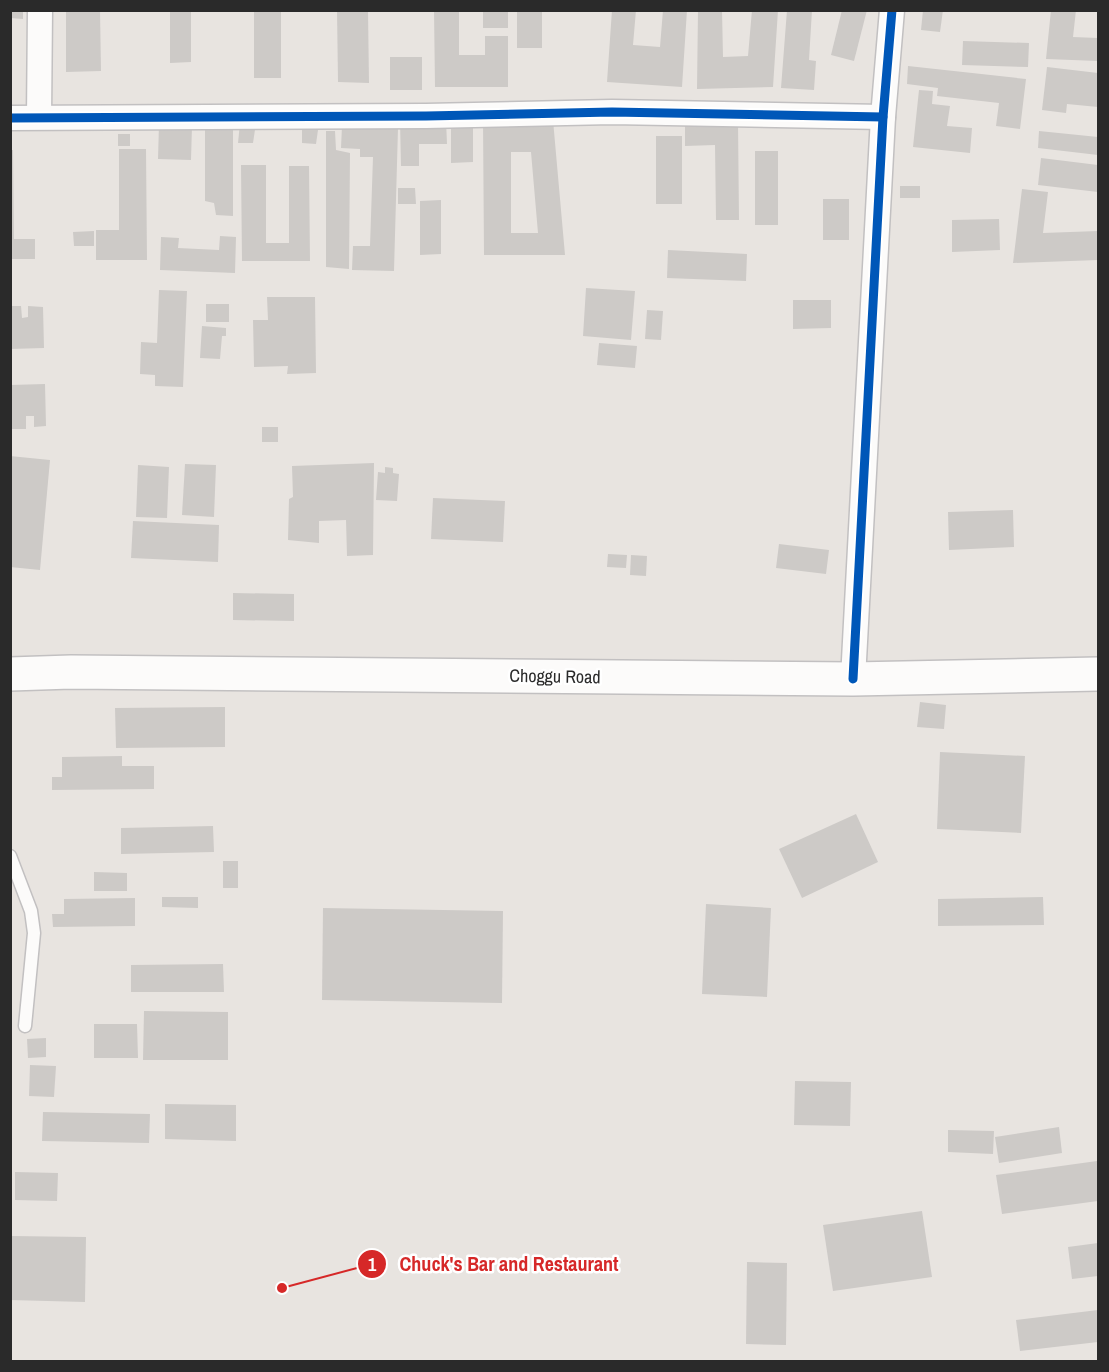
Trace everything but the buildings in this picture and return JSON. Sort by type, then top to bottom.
[{"type":"main road","name":"Choggu Road","points":[[10,674],[71,672],[854,679],[1098,675]]},
{"type":"street","points":[[39,117],[40,10]]},
{"type":"street","points":[[854,679],[883,117],[892,10]]},
{"type":"street","points":[[10,117],[426,116],[612,112],[883,117]]},
{"type":"lane","points":[[10,856],[31,911],[34,933],[25,1026]]},
{"type":"cycle path","points":[[853,679],[883,117],[892,10]]},
{"type":"cycle path","points":[[10,118],[426,116],[612,112],[883,117]]},
{"type":"place","name":"Chuck's Bar and Restaurant","points":[[282,1288]]}]
